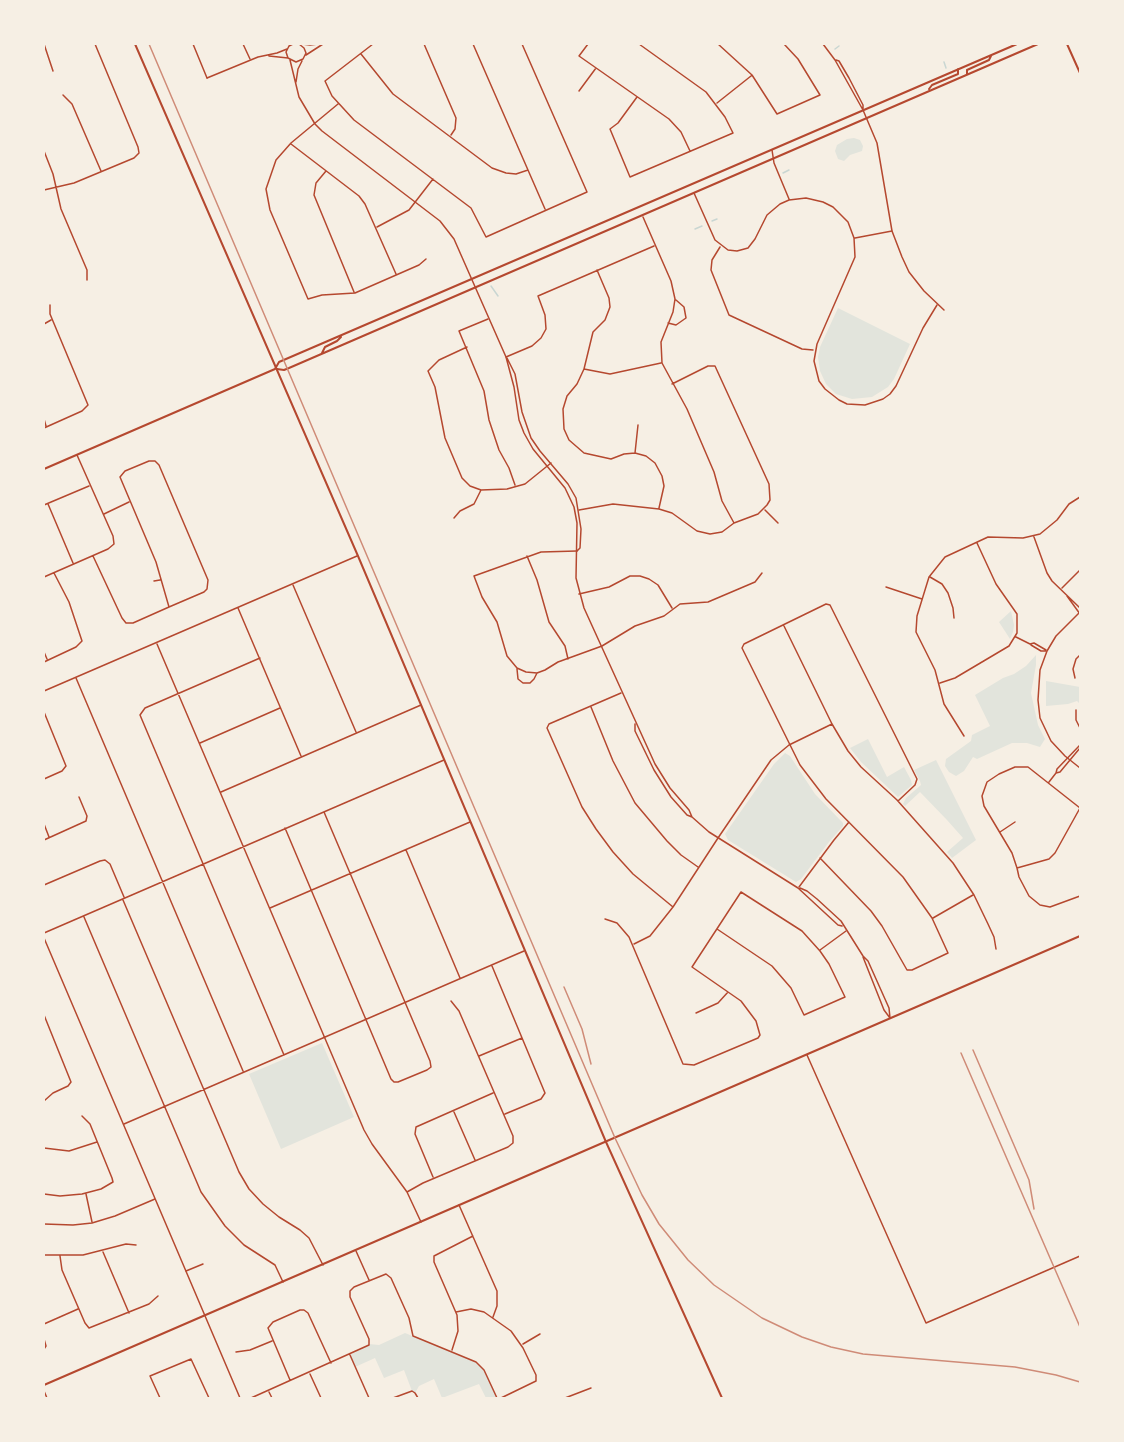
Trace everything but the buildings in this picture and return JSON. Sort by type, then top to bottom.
[{"type":"main road","points":[[135,44],[358,556],[606,1142],[722,1398]]},
{"type":"main road","points":[[275,369],[279,362],[1017,44]]},
{"type":"main road","points":[[44,469],[275,369],[284,370],[322,354],[1038,44]]},
{"type":"main road","points":[[1067,44],[1080,73]]},
{"type":"main road","points":[[967,74],[967,69],[989,60],[993,54]]},
{"type":"main road","points":[[927,91],[932,85],[958,74],[958,69]]},
{"type":"main road","points":[[690,185],[693,192]]},
{"type":"main road","points":[[322,354],[325,347],[337,341],[343,334]]},
{"type":"main road","points":[[44,1385],[1080,936]]},
{"type":"street","points":[[44,44],[53,71]]},
{"type":"street","points":[[44,190],[57,189],[101,172],[134,158],[139,153],[94,44]]},
{"type":"street","points":[[193,44],[207,78],[250,59],[268,55],[293,44]]},
{"type":"street","points":[[243,44],[250,59]]},
{"type":"street","points":[[299,44],[318,44]]},
{"type":"street","points":[[296,83],[298,69],[304,57],[304,48],[299,44]]},
{"type":"street","points":[[268,55],[298,62],[323,44]]},
{"type":"street","points":[[373,44],[325,81],[338,104],[354,120],[471,208],[486,237],[586,192],[522,44]]},
{"type":"street","points":[[424,44],[456,118],[455,129],[450,136]]},
{"type":"street","points":[[473,44],[545,210]]},
{"type":"street","points":[[588,44],[579,56],[676,126],[690,151]]},
{"type":"street","points":[[637,97],[618,123],[610,129],[630,177],[733,133],[716,104],[701,87],[639,44]]},
{"type":"street","points":[[718,44],[752,75],[777,114],[820,95],[798,59],[784,44]]},
{"type":"street","points":[[823,44],[835,60],[863,110],[880,151],[892,231],[899,251],[909,272],[924,291],[944,310]]},
{"type":"street","points":[[288,46],[289,59],[303,105],[315,124],[440,221],[450,232],[506,357],[522,427],[533,449],[565,488],[575,511],[576,571],[579,594],[655,764],[692,817]]},
{"type":"street","points":[[361,54],[393,94],[500,172],[516,174],[528,170]]},
{"type":"street","points":[[579,91],[596,68]]},
{"type":"street","points":[[716,104],[752,75]]},
{"type":"street","points":[[63,95],[72,104],[101,172]]},
{"type":"street","points":[[338,104],[291,143],[276,160],[268,181],[267,196],[270,210],[308,299],[322,295],[355,293],[419,265],[426,259]]},
{"type":"street","points":[[291,143],[359,196],[376,227],[396,275]]},
{"type":"street","points":[[772,150],[774,164],[789,200]]},
{"type":"street","points":[[44,151],[53,174],[61,209],[87,270],[87,280]]},
{"type":"street","points":[[326,171],[316,183],[314,195],[355,293]]},
{"type":"street","points":[[376,227],[401,216],[416,203],[433,179]]},
{"type":"street","points":[[693,192],[710,232],[721,246],[734,251],[748,248],[755,240],[767,215],[789,200],[806,198],[828,204],[844,217],[854,238],[856,248],[854,262],[815,351],[816,371],[825,389],[832,396],[847,404],[874,402],[890,394],[923,328],[938,304]]},
{"type":"street","points":[[642,215],[671,281],[675,299],[673,312],[661,342],[662,363],[687,409],[714,472],[722,501],[734,523]]},
{"type":"street","points":[[854,238],[892,231]]},
{"type":"street","points":[[506,357],[532,346],[541,338],[546,329],[545,315],[538,296],[655,245]]},
{"type":"street","points":[[721,246],[713,256],[710,266],[712,277],[729,315],[802,349],[815,351]]},
{"type":"street","points":[[597,270],[609,298],[610,307],[605,320],[593,333],[584,369],[577,384],[567,396],[563,410],[564,429],[569,440],[584,453],[611,459],[635,453],[646,456],[655,463],[663,476],[664,486],[659,508]]},
{"type":"street","points":[[667,323],[676,325],[686,318],[684,307],[675,299]]},
{"type":"street","points":[[44,419],[45,427],[88,407],[50,312],[50,305]]},
{"type":"street","points":[[489,318],[459,331],[484,391],[489,420],[515,487]]},
{"type":"street","points":[[44,324],[53,320]]},
{"type":"street","points":[[466,347],[439,360],[428,371],[435,387],[449,448],[462,478],[470,486],[481,490],[515,487],[534,478],[551,464]]},
{"type":"street","points":[[506,357],[510,361],[517,380],[528,432],[540,451],[568,484],[579,510],[581,534],[580,548],[577,551]]},
{"type":"street","points":[[584,369],[610,374],[662,363]]},
{"type":"street","points":[[575,511],[613,504],[659,508],[672,513],[703,533],[716,534],[764,509],[770,500],[769,484],[716,366],[708,366],[672,384]]},
{"type":"street","points":[[635,453],[638,425]]},
{"type":"street","points":[[44,577],[108,549],[114,544],[104,514],[77,454]]},
{"type":"street","points":[[93,556],[126,623],[133,623],[170,607],[204,592],[209,587],[159,465],[155,461],[149,461],[120,475],[156,562],[170,607]]},
{"type":"street","points":[[44,506],[90,485]]},
{"type":"street","points":[[454,518],[460,511],[474,504],[481,490]]},
{"type":"street","points":[[964,736],[948,714],[935,670],[917,637],[915,623],[929,577],[945,557],[976,541],[992,536],[1020,538],[1034,536],[1057,520],[1069,504],[1080,497]]},
{"type":"street","points":[[104,514],[130,502]]},
{"type":"street","points":[[48,504],[74,564]]},
{"type":"street","points":[[764,509],[778,523]]},
{"type":"street","points":[[1034,536],[1047,573],[1080,608]]},
{"type":"street","points":[[939,684],[956,678],[1009,646],[1016,637],[1017,615],[996,584],[976,541]]},
{"type":"street","points":[[577,551],[552,551],[527,556],[474,576],[482,597],[497,622],[507,656],[517,668],[537,673],[558,662],[602,646],[635,626],[664,616],[673,608],[687,603],[708,602],[755,582],[762,573]]},
{"type":"street","points":[[44,691],[358,556]]},
{"type":"street","points":[[527,556],[537,580],[549,622],[565,646],[568,660]]},
{"type":"street","points":[[1060,589],[1080,570]]},
{"type":"street","points":[[44,662],[81,643],[81,636],[69,602],[54,572]]},
{"type":"street","points":[[579,594],[609,586],[630,576],[640,576],[658,585],[673,608]]},
{"type":"street","points":[[929,577],[942,584],[948,593],[954,618]]},
{"type":"street","points":[[154,581],[160,579]]},
{"type":"street","points":[[292,584],[356,733]]},
{"type":"street","points":[[886,587],[922,599]]},
{"type":"street","points":[[1067,596],[1080,613],[1056,636],[1047,651],[1038,681],[1038,700],[1040,718],[1051,741],[1080,768]]},
{"type":"street","points":[[820,858],[877,918],[907,970],[912,970],[948,953],[932,918],[903,877],[810,780],[789,745],[742,646],[828,604],[917,779],[915,785],[898,801]]},
{"type":"street","points":[[238,608],[302,757]]},
{"type":"street","points":[[784,625],[832,724],[848,751],[861,767],[898,801],[953,863],[974,895],[994,937],[996,949]]},
{"type":"street","points":[[1016,637],[1043,647],[1047,651]]},
{"type":"street","points":[[157,643],[369,1139],[407,1192],[421,1222]]},
{"type":"street","points":[[44,652],[47,660]]},
{"type":"street","points":[[1075,678],[1073,669],[1080,655]]},
{"type":"street","points":[[260,658],[140,712],[284,1055]]},
{"type":"street","points":[[517,668],[518,679],[524,683],[534,680],[537,673]]},
{"type":"street","points":[[75,677],[244,1072]]},
{"type":"street","points":[[622,693],[547,726],[582,807],[596,830],[633,874],[673,907]]},
{"type":"street","points":[[220,792],[421,705]]},
{"type":"street","points":[[590,706],[613,761],[635,803],[667,841],[681,855],[699,867]]},
{"type":"street","points":[[200,743],[280,707]]},
{"type":"street","points":[[1076,710],[1076,720],[1080,728]]},
{"type":"street","points":[[44,712],[65,768],[44,779]]},
{"type":"street","points":[[635,723],[635,731],[657,777],[681,809],[718,838],[798,888],[838,925],[842,926],[868,961],[889,1008],[890,1018]]},
{"type":"street","points":[[633,945],[650,936],[673,907],[771,760],[789,745],[832,724]]},
{"type":"street","points":[[1048,783],[1057,769],[1080,745]]},
{"type":"street","points":[[1056,773],[1060,772],[1080,748]]},
{"type":"street","points":[[44,933],[444,760]]},
{"type":"street","points":[[1017,868],[1049,859],[1055,853],[1080,808],[1028,767],[1015,767],[987,782],[982,796],[984,806],[1012,853],[1017,868],[1029,896],[1040,905],[1050,907],[1080,896]]},
{"type":"street","points":[[44,840],[87,819],[79,797]]},
{"type":"street","points":[[285,828],[390,1078],[394,1082],[407,1079],[431,1067],[430,1061],[324,812]]},
{"type":"street","points":[[270,908],[471,821]]},
{"type":"street","points":[[798,888],[849,822]]},
{"type":"street","points":[[999,832],[1015,822]]},
{"type":"street","points":[[44,824],[49,837]]},
{"type":"street","points":[[405,850],[460,979]]},
{"type":"street","points":[[44,885],[100,861],[105,860],[110,864],[235,1164],[247,1185],[267,1208],[306,1235],[314,1245],[323,1265]]},
{"type":"street","points":[[605,920],[617,923],[629,937],[683,1064],[689,1066],[758,1038],[760,1035],[756,1021],[747,1007],[692,967],[741,892],[794,925],[820,951],[845,997],[804,1014],[791,988],[772,966],[717,929]]},
{"type":"street","points":[[932,918],[974,895]]},
{"type":"street","points":[[83,916],[198,1187],[225,1227],[240,1242],[276,1266],[283,1282]]},
{"type":"street","points":[[820,951],[846,931]]},
{"type":"street","points":[[44,938],[240,1398]]},
{"type":"street","points":[[123,1125],[526,951]]},
{"type":"street","points":[[863,956],[884,1010],[890,1018]]},
{"type":"street","points":[[492,965],[545,1095],[541,1099],[504,1115]]},
{"type":"street","points":[[696,1012],[718,1003],[728,992]]},
{"type":"street","points":[[407,1192],[513,1143],[513,1138],[479,1056],[459,1011],[450,1001]]},
{"type":"street","points":[[44,1015],[70,1078],[70,1084],[44,1101]]},
{"type":"street","points":[[479,1056],[523,1038]]},
{"type":"street","points":[[806,1055],[926,1323],[1080,1257]]},
{"type":"street","points":[[434,1178],[414,1129],[494,1093]]},
{"type":"street","points":[[453,1111],[475,1161]]},
{"type":"street","points":[[44,1194],[66,1196],[86,1193],[101,1189],[113,1182],[88,1122],[82,1116]]},
{"type":"street","points":[[44,1148],[69,1151],[97,1142]]},
{"type":"street","points":[[86,1193],[92,1223]]},
{"type":"street","points":[[44,1224],[92,1223],[155,1199]]},
{"type":"street","points":[[459,1205],[497,1291],[497,1306],[492,1318]]},
{"type":"street","points":[[452,1351],[458,1327],[456,1312],[434,1262],[434,1256],[474,1236]]},
{"type":"street","points":[[44,1255],[60,1256],[103,1251],[129,1244],[136,1245]]},
{"type":"street","points":[[356,1250],[369,1280]]},
{"type":"street","points":[[103,1251],[129,1313]]},
{"type":"street","points":[[60,1256],[62,1270],[89,1328],[152,1303],[158,1296]]},
{"type":"street","points":[[185,1271],[204,1264]]},
{"type":"street","points":[[251,1398],[350,1355],[369,1344],[369,1339],[350,1297],[350,1291],[384,1274],[388,1275],[409,1318],[413,1336],[471,1358],[486,1373],[499,1398],[532,1385],[536,1381],[536,1375],[522,1345],[511,1331],[474,1309],[456,1312]]},
{"type":"street","points":[[44,1324],[79,1309]]},
{"type":"street","points":[[290,1381],[272,1341],[268,1326],[300,1310],[306,1310],[331,1363]]},
{"type":"street","points":[[522,1345],[540,1334]]},
{"type":"street","points":[[44,1339],[44,1348]]},
{"type":"street","points":[[236,1352],[246,1352],[272,1341]]},
{"type":"street","points":[[350,1355],[369,1398]]},
{"type":"street","points":[[160,1398],[150,1376],[191,1359],[209,1398]]},
{"type":"street","points":[[309,1373],[321,1398]]},
{"type":"street","points":[[565,1398],[591,1388]]},
{"type":"street","points":[[44,1390],[47,1398]]},
{"type":"street","points":[[268,1391],[272,1398]]},
{"type":"street","points":[[393,1398],[413,1392],[418,1398]]},
{"type":"shaded area","points":[[854,138],[860,140],[863,146],[862,151],[850,155],[844,161],[838,159],[835,151],[837,145]]},
{"type":"shaded area","points":[[838,308],[910,344],[894,379],[888,387],[872,397],[852,399],[836,394],[826,384],[820,371],[818,357],[820,347]]},
{"type":"shaded area","points":[[1011,611],[1014,625],[1010,639],[999,622]]},
{"type":"shaded area","points":[[1036,655],[1031,693],[1038,725],[1045,739],[1040,747],[1027,743],[1012,743],[977,759],[973,757],[964,771],[956,776],[949,772],[945,766],[946,759],[971,741],[972,735],[990,726],[975,695],[1014,674]]},
{"type":"shaded area","points":[[1046,681],[1080,687],[1080,704],[1077,701],[1046,706]]},
{"type":"shaded area","points":[[868,739],[887,777],[904,767],[911,780],[912,785],[898,797],[861,762],[850,748]]},
{"type":"shaded area","points":[[785,753],[790,756],[815,794],[843,823],[843,826],[801,879],[796,882],[728,840],[725,834],[774,764]]},
{"type":"shaded area","points":[[936,760],[976,840],[952,858],[947,852],[963,838],[947,820],[920,792],[905,806],[903,804],[906,798],[921,785],[914,770]]},
{"type":"shaded area","points":[[322,1043],[354,1117],[281,1149],[249,1074]]},
{"type":"shaded area","points":[[405,1333],[476,1362],[484,1370],[497,1398],[486,1398],[479,1384],[442,1398],[434,1379],[419,1386],[415,1393],[412,1391],[404,1370],[384,1378],[375,1358],[355,1367],[350,1355],[369,1344],[379,1345]]},
{"type":"waterway","points":[[835,49],[839,46]]},
{"type":"waterway","points":[[944,62],[946,68]]},
{"type":"waterway","points":[[783,173],[789,170]]},
{"type":"waterway","points":[[712,221],[717,219]]},
{"type":"waterway","points":[[695,229],[702,226]]},
{"type":"waterway","points":[[491,286],[498,296]]},
{"type":"railway","points":[[149,44],[615,1138],[642,1195],[659,1224],[688,1260],[714,1285],[762,1318],[802,1337],[831,1347],[863,1354],[1015,1367],[1080,1382]]},
{"type":"railway","points":[[564,987],[582,1029],[591,1064]]},
{"type":"railway","points":[[973,1050],[1029,1180],[1034,1209]]},
{"type":"railway","points":[[961,1053],[1080,1327]]}]
